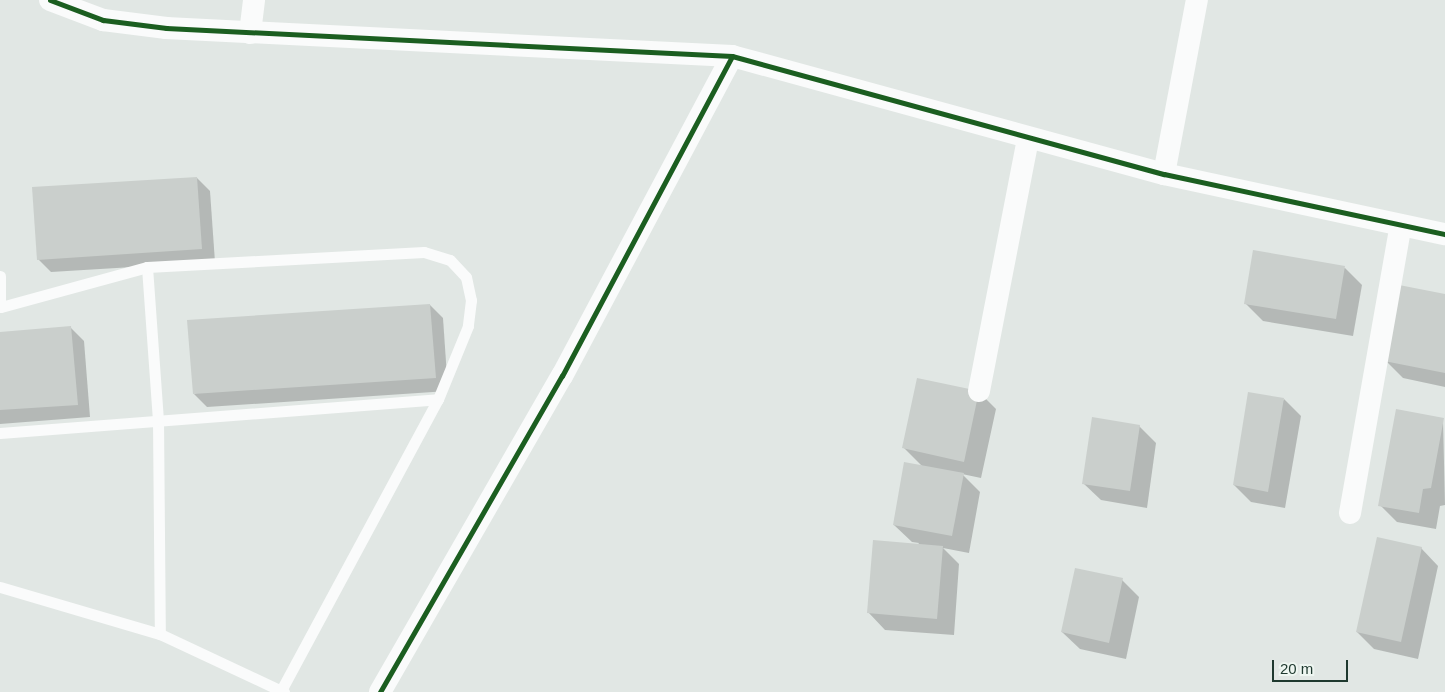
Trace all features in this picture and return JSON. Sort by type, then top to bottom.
[{"type":"street","points":[[50,0],[103,20],[166,28],[732,56],[1028,140],[1164,174],[1445,234]]},
{"type":"street","points":[[250,33],[254,0]]},
{"type":"street","points":[[1164,174],[1197,0]]},
{"type":"street","points":[[380,692],[562,376],[732,56]]},
{"type":"street","points":[[979,391],[1028,140]]},
{"type":"street","points":[[1350,513],[1401,225]]},
{"type":"lane","points":[[0,276],[1,307],[147,267],[424,252],[450,260],[466,277],[471,300],[468,326],[438,399],[283,691],[160,634],[0,587]]},
{"type":"lane","points":[[147,267],[158,420],[160,634]]},
{"type":"lane","points":[[0,433],[438,399]]},
{"type":"building","points":[[197,177],[202,249],[37,260],[32,187]]},
{"type":"building","points":[[1253,250],[1345,266],[1336,319],[1244,304]]},
{"type":"building","points":[[1399,285],[1445,294],[1445,373],[1384,361]]},
{"type":"building","points":[[430,304],[436,378],[193,394],[187,320]]},
{"type":"building","points":[[71,326],[78,405],[0,410],[0,332]]},
{"type":"building","points":[[917,378],[979,391],[964,462],[902,448]]},
{"type":"building","points":[[1248,392],[1284,398],[1268,492],[1233,485]]},
{"type":"building","points":[[1396,409],[1444,418],[1431,488],[1423,489],[1419,513],[1378,506]]},
{"type":"building","points":[[1092,417],[1140,425],[1130,491],[1082,484]]},
{"type":"building","points":[[904,462],[964,473],[952,536],[893,525]]},
{"type":"building","points":[[1377,537],[1422,547],[1401,642],[1356,632]]},
{"type":"building","points":[[873,540],[943,546],[937,619],[867,613]]},
{"type":"building","points":[[1075,568],[1123,578],[1109,643],[1061,632]]},
{"type":"cycle path","points":[[50,0],[103,20],[166,28],[732,56],[1164,174],[1445,234]]},
{"type":"cycle path","points":[[380,692],[562,376],[732,56]]}]
